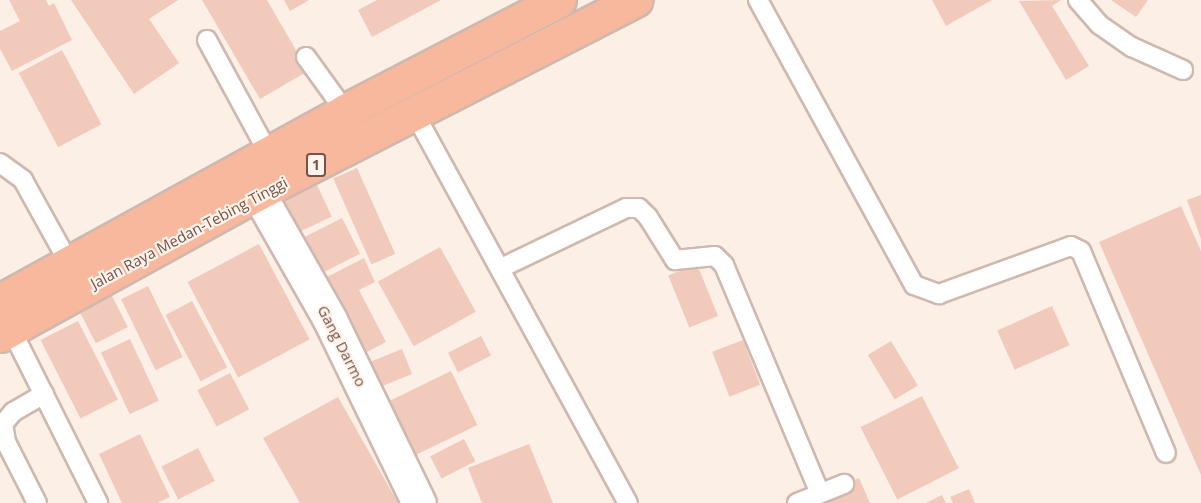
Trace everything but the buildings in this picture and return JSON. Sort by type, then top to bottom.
[{"type":"highway","name":"Jalan Raya Medan-Tebing Tinggi","points":[[4,322],[69,263],[345,111],[559,0]]},
{"type":"highway","name":"Jalan Raya Medan-Tebing Tinggi","points":[[4,322],[416,116],[635,0]]},
{"type":"street","name":"Gang Darmo","points":[[258,194],[330,320],[419,503]]},
{"type":"lane","points":[[758,0],[914,285],[939,294],[1071,246],[1081,250],[1166,453]]},
{"type":"lane","points":[[1078,0],[1100,25],[1132,47],[1183,70]]},
{"type":"lane","points":[[207,40],[269,154]]},
{"type":"lane","points":[[306,57],[345,111]]},
{"type":"lane","points":[[416,116],[628,503]]},
{"type":"lane","points":[[0,163],[23,180],[69,263]]},
{"type":"lane","points":[[501,268],[626,208],[639,208],[643,212],[675,260],[715,256],[724,265],[820,494]]},
{"type":"lane","points":[[4,322],[44,394],[98,503]]},
{"type":"lane","points":[[38,503],[6,442],[3,424],[13,412],[44,394]]},
{"type":"lane","points":[[797,503],[844,484]]}]
